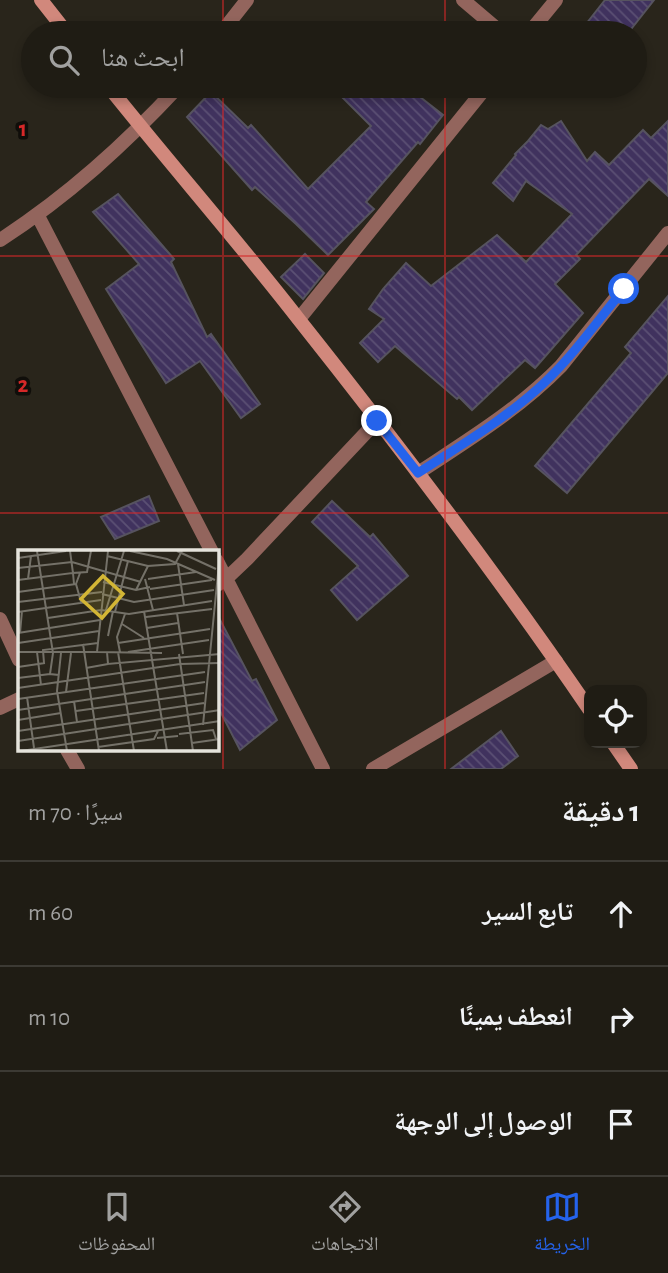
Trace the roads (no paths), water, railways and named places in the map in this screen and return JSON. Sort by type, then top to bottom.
[{"type":"street","points":[[41,0],[58,21]]},
{"type":"street","points":[[230,21],[247,0]]},
{"type":"street","points":[[463,0],[488,21]]},
{"type":"street","points":[[539,21],[556,0]]},
{"type":"street","points":[[118,98],[299,319],[418,473],[584,702]]},
{"type":"street","points":[[0,240],[38,216],[98,167],[168,98]]},
{"type":"street","points":[[299,319],[477,98]]},
{"type":"street","points":[[38,216],[211,550]]},
{"type":"street","points":[[418,473],[493,424],[544,383],[561,366],[668,233]]},
{"type":"street","points":[[323,769],[222,581],[247,559],[377,421]]},
{"type":"street","points":[[0,619],[18,658]]},
{"type":"street","points":[[373,769],[556,661]]},
{"type":"street","points":[[0,708],[18,699]]},
{"type":"street","points":[[616,748],[631,769]]},
{"type":"street","points":[[68,752],[78,769]]}]
